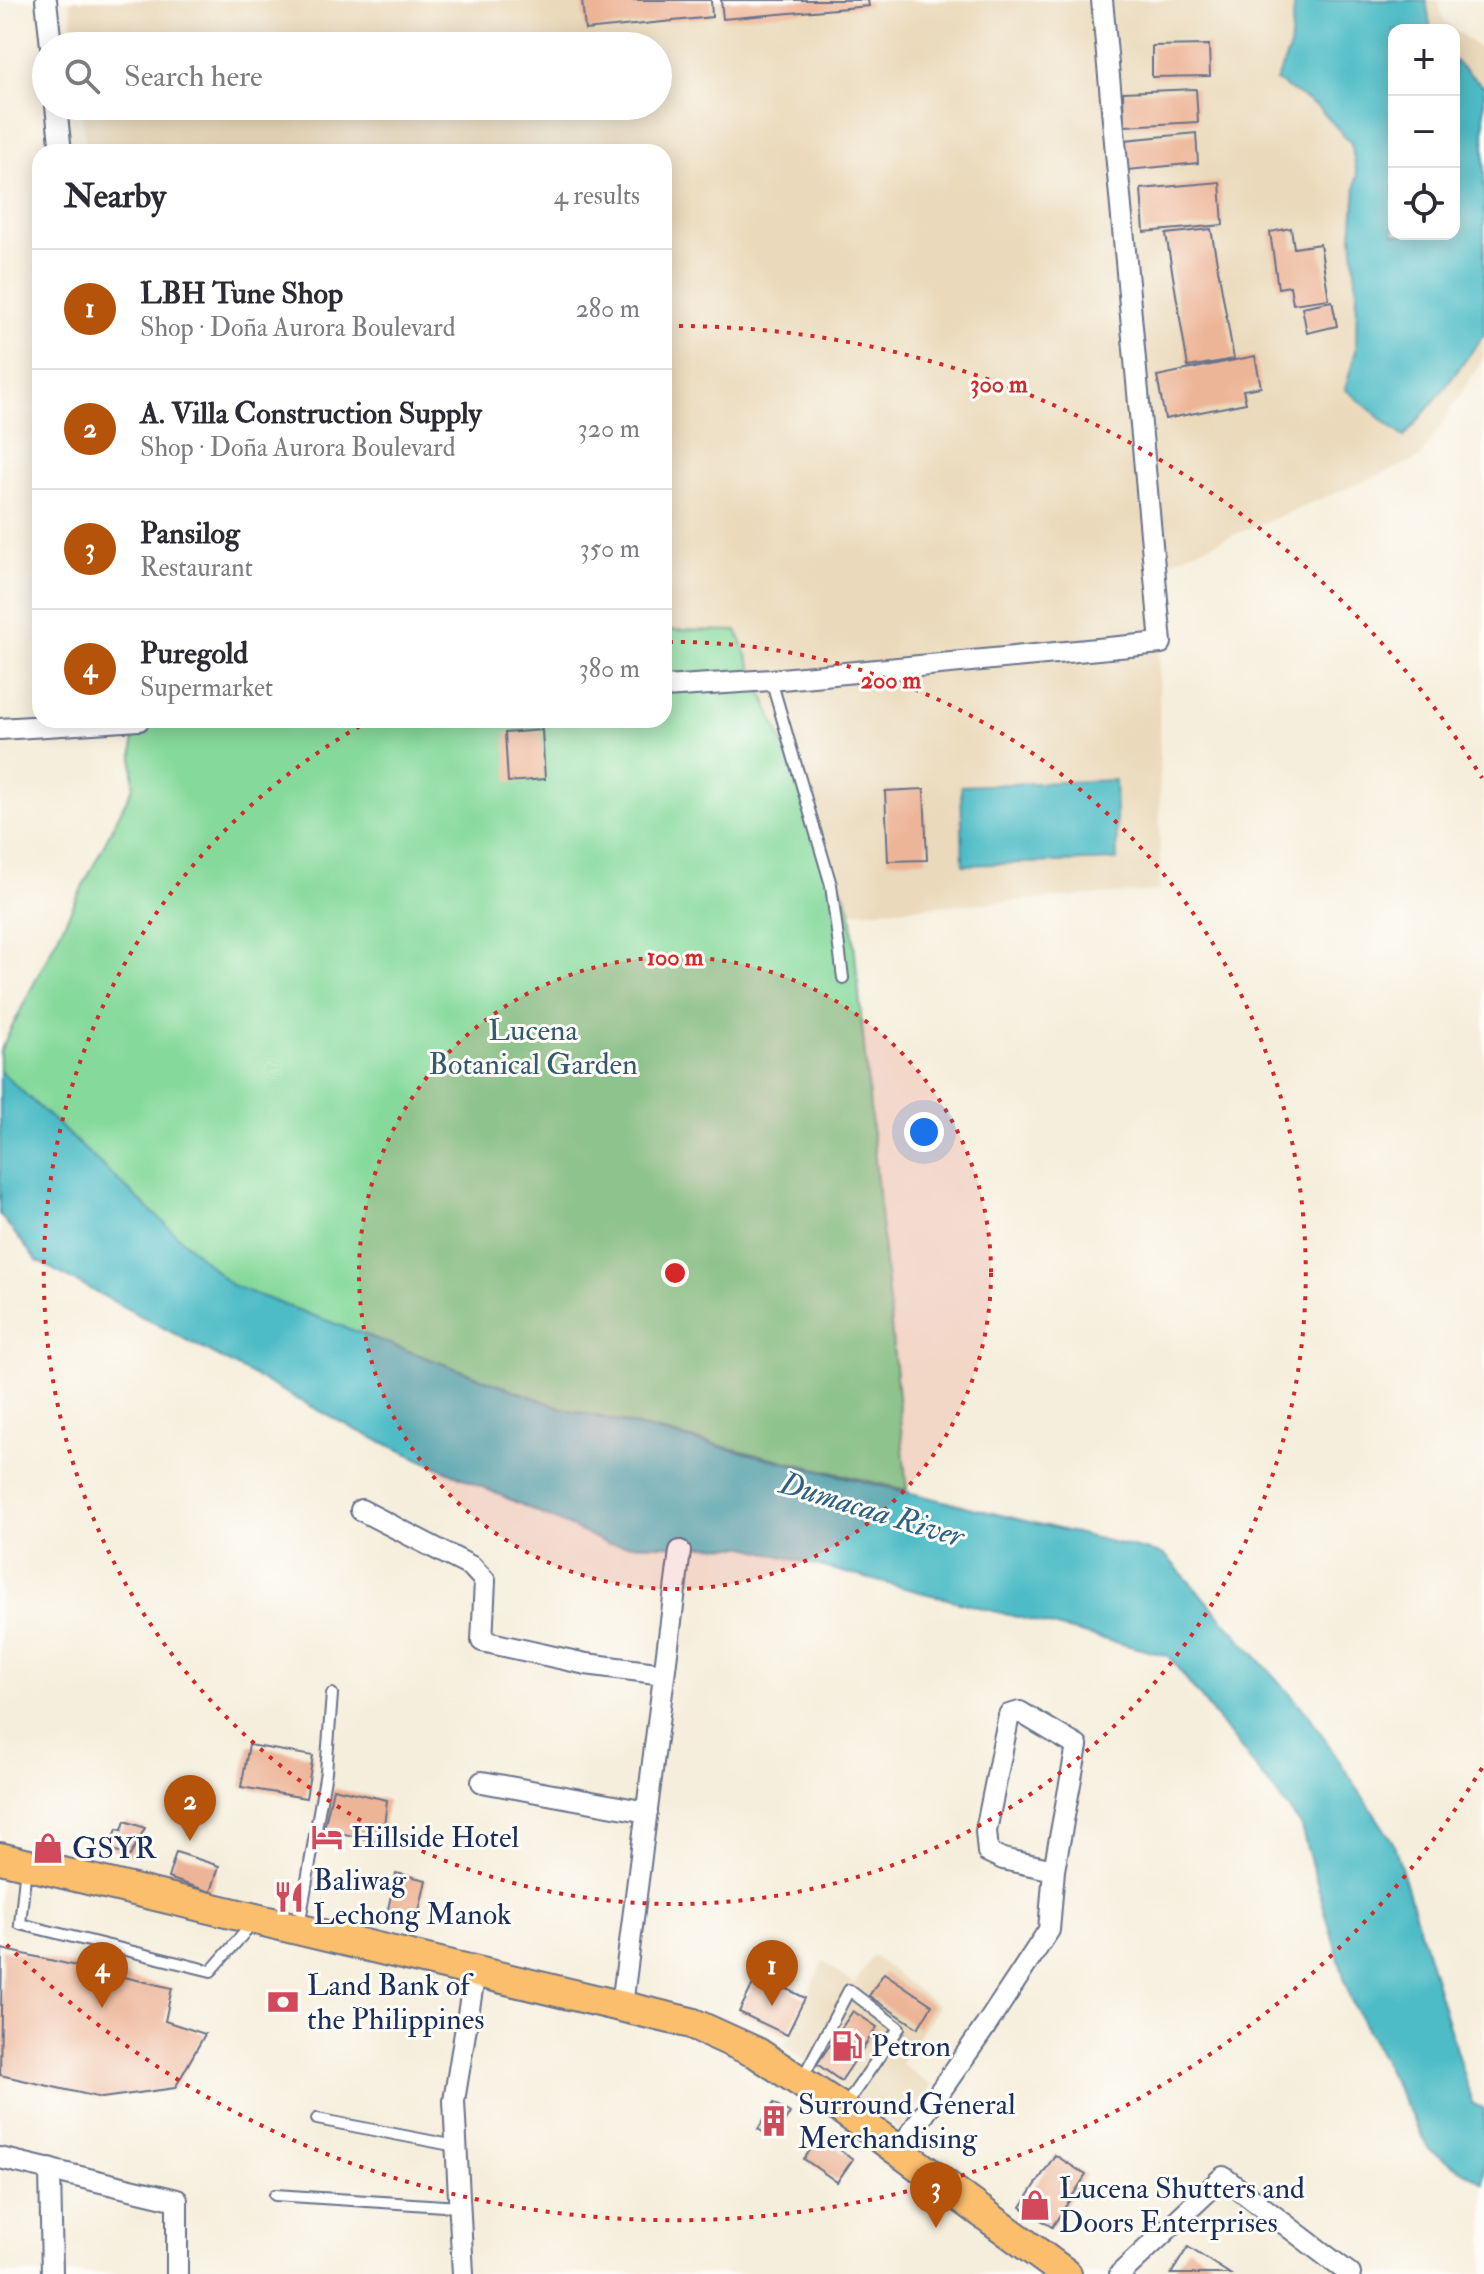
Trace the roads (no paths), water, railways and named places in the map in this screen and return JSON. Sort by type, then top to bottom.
[{"type":"main road","points":[[13,1861],[691,2023],[757,2053],[801,2081],[1066,2274]]},
{"type":"street","points":[[46,0],[49,32]]},
{"type":"street","points":[[672,686],[1161,643],[1102,0]]},
{"type":"street","points":[[58,120],[60,144]]},
{"type":"street","points":[[0,729],[32,727]]},
{"type":"street","points":[[361,1510],[472,1567],[485,1581],[482,1641],[586,1664],[664,1674]]},
{"type":"street","points":[[622,2005],[680,1551]]},
{"type":"street","points":[[899,2150],[1049,1930],[1054,1870],[1077,1746],[1020,1712],[1009,1715],[986,1831],[988,1852],[1003,1859],[1054,1870]]},
{"type":"street","points":[[482,1782],[647,1812]]},
{"type":"street","points":[[463,2274],[454,2101],[475,1971]]},
{"type":"street","points":[[0,2158],[177,2200],[177,2274]]},
{"type":"street","points":[[50,2169],[52,2274]]},
{"type":"street","points":[[1120,2274],[1223,2177],[1350,2274]]},
{"type":"lane","points":[[771,680],[831,885],[843,978]]},
{"type":"lane","points":[[299,1928],[326,1772],[332,1694]]},
{"type":"lane","points":[[13,1861],[20,1924],[211,1971],[258,1918]]},
{"type":"lane","points":[[801,2081],[849,1990],[899,2028],[842,2109]]},
{"type":"lane","points":[[317,2119],[456,2146]]},
{"type":"lane","points":[[275,2195],[459,2207]]},
{"type":"water","points":[[1295,0],[1426,0],[1430,24],[1388,24],[1388,240],[1460,240],[1460,65],[1484,87],[1484,335],[1404,437],[1345,389],[1356,351],[1357,291],[1352,237],[1357,174],[1351,143],[1318,107],[1276,81],[1290,48]]},
{"type":"water","points":[[1115,780],[1117,860],[963,865],[961,786]]},
{"type":"water","name":"Dumacaa River","points":[[0,1071],[231,1285],[562,1408],[1165,1555],[1309,1715],[1394,1844],[1472,2103],[1484,2109],[1484,2184],[1429,2150],[1350,1998],[1300,1824],[1168,1656],[746,1547],[608,1544],[356,1430],[37,1261],[0,1215]]},
{"type":"place","name":"Hillside Hotel","points":[[327,1837]]},
{"type":"place","name":"A. Villa Construction Supply","points":[[190,1841]]},
{"type":"place","name":"GSYR","points":[[48,1848]]},
{"type":"place","name":"Baliwag Lechong Manok","points":[[289,1897]]},
{"type":"place","name":"Land Bank of the Philippines","points":[[283,2002]]},
{"type":"place","name":"LBH Tune Shop","points":[[772,2006]]},
{"type":"place","name":"Puregold","points":[[102,2008]]},
{"type":"place","name":"Petron","points":[[847,2046]]},
{"type":"place","name":"Surround General Merchandising","points":[[774,2121]]},
{"type":"place","name":"Lucena Shutters and Doors Enterprises","points":[[1035,2205]]},
{"type":"place","name":"Pansilog","points":[[936,2228]]},
{"type":"park label","name":"Lucena Botanical Garden","points":[[533,1047]]}]
